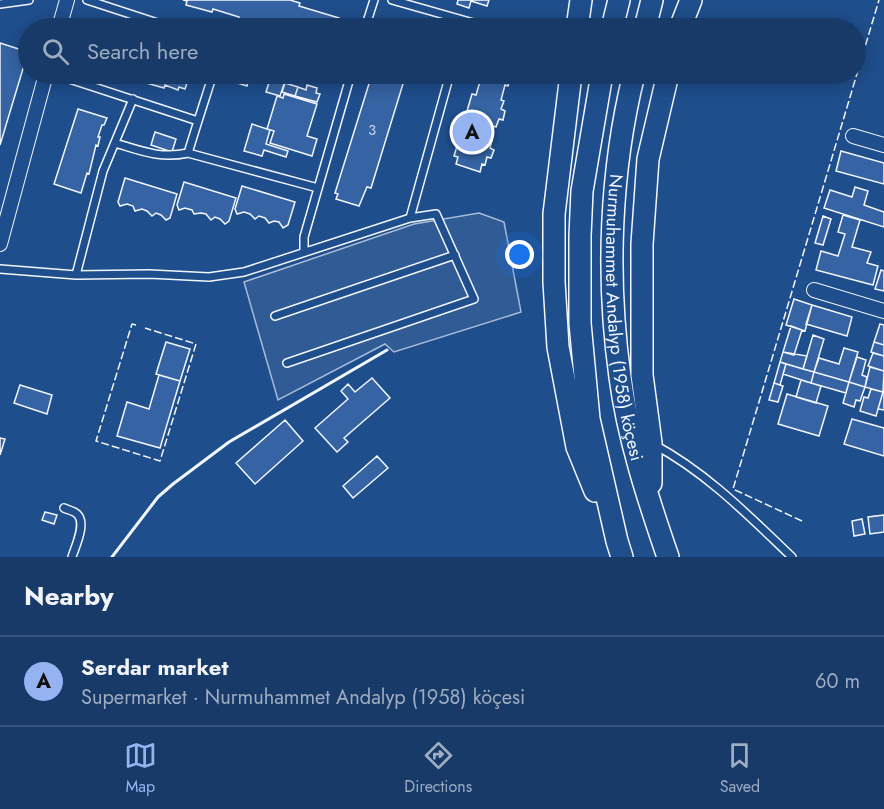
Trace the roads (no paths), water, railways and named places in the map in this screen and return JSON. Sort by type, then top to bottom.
[{"type":"main road","points":[[578,18],[581,0]]},
{"type":"main road","points":[[614,18],[619,0]]},
{"type":"main road","points":[[648,18],[652,0]]},
{"type":"main road","points":[[684,18],[691,0]]},
{"type":"main road","points":[[570,84],[554,214],[554,282],[558,346],[577,447],[619,549]]},
{"type":"main road","name":"Nurmuhammet Andalyp (1958) köçesi","points":[[600,84],[582,191],[580,323],[589,419],[619,549]]},
{"type":"main road","name":"Nurmuhammet Andalyp (1958) köçesi","points":[[632,84],[622,132],[615,194],[614,321],[622,389],[636,453],[668,557]]},
{"type":"main road","points":[[652,510],[651,443],[642,375],[642,244],[648,159],[666,84]]},
{"type":"street","points":[[62,18],[67,0]]},
{"type":"street","points":[[0,244],[43,84]]},
{"type":"street","points":[[854,136],[884,145]]},
{"type":"street","points":[[814,290],[884,311]]},
{"type":"lane","points":[[0,4],[29,0]]},
{"type":"lane","points":[[87,0],[142,18]]},
{"type":"lane","points":[[368,18],[374,0]]},
{"type":"lane","points":[[392,0],[443,18]]},
{"type":"lane","points":[[86,84],[198,121]]},
{"type":"lane","points":[[188,153],[210,84]]},
{"type":"lane","points":[[304,252],[304,237],[348,84]]},
{"type":"lane","points":[[410,218],[447,84]]},
{"type":"lane","points":[[76,275],[103,171],[133,99]]},
{"type":"lane","points":[[115,143],[157,156],[171,157],[188,153],[318,188]]},
{"type":"lane","points":[[0,269],[76,275],[148,274],[209,277],[244,272],[410,218],[436,214],[474,299],[287,363]]},
{"type":"lane","points":[[275,316],[455,255]]},
{"type":"lane","points":[[651,443],[673,455],[737,504],[792,557]]},
{"type":"lane","points":[[64,508],[77,514],[80,519],[80,531],[72,557]]},
{"type":"place","name":"Serdar market","points":[[472,132]]}]
